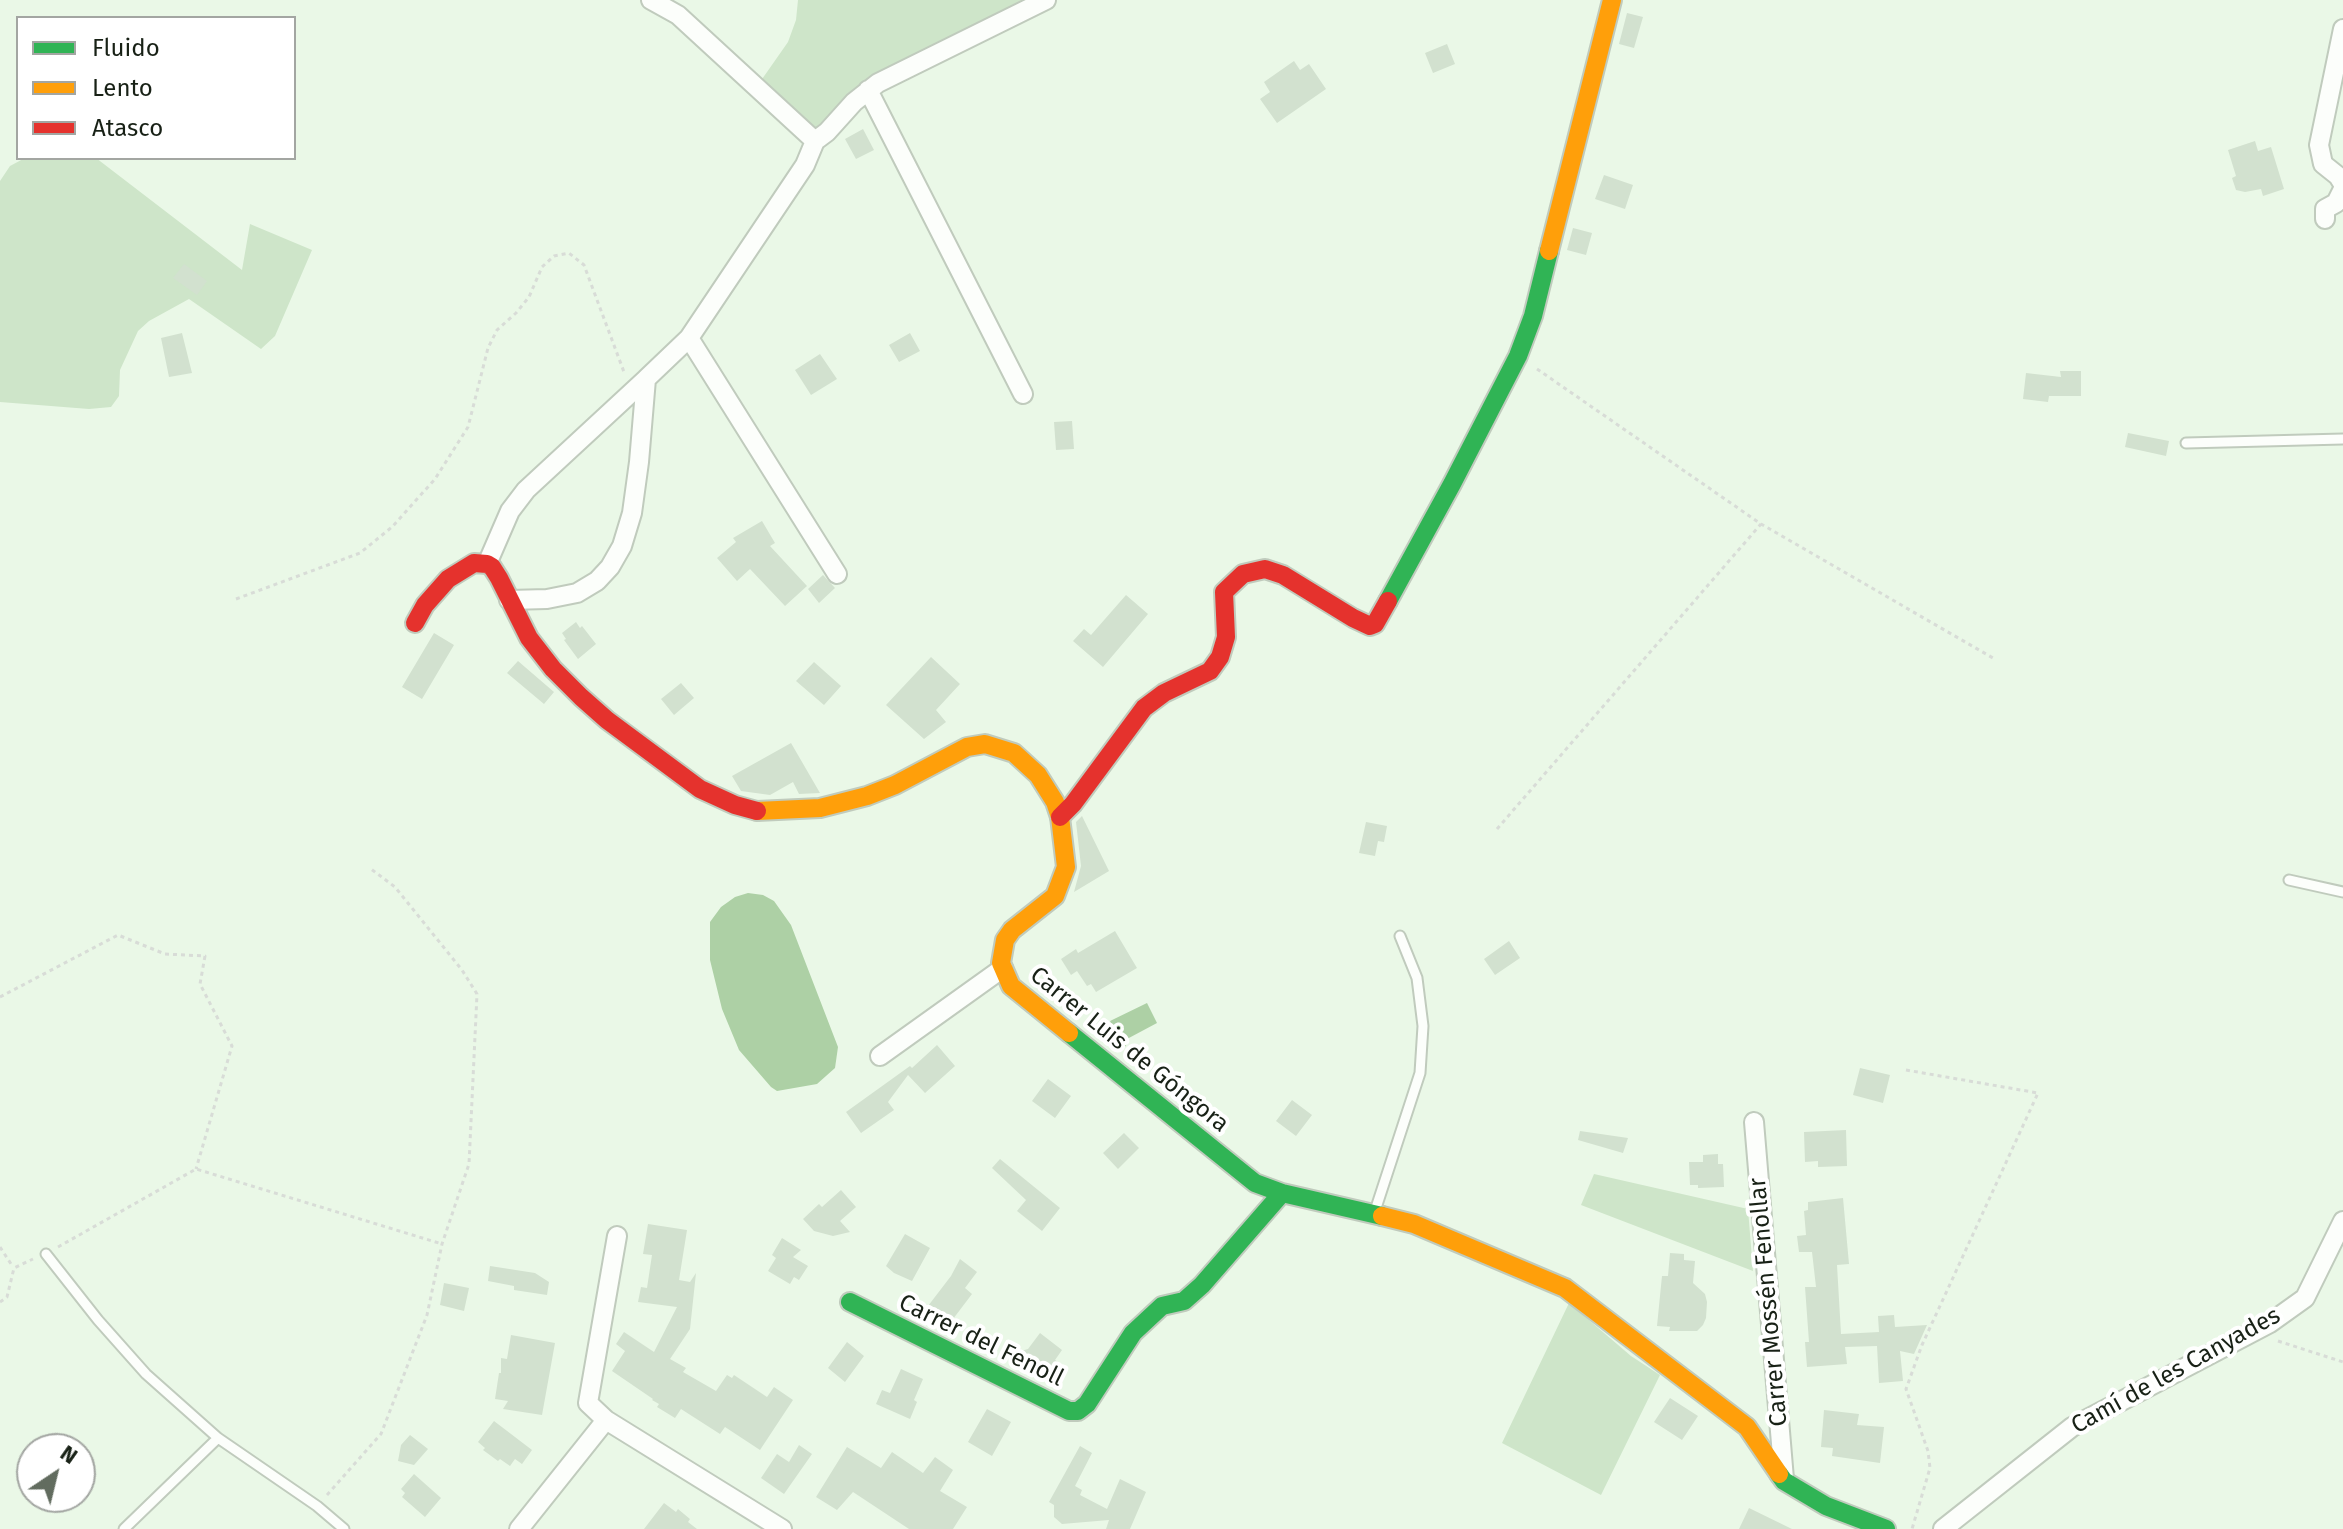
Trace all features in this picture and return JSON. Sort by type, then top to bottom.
[{"type":"street","points":[[651,0],[678,15],[815,141]]},
{"type":"street","points":[[415,623],[425,605],[448,579],[474,563],[487,564],[510,511],[526,490],[689,338],[805,165],[815,141],[878,83],[1046,0]]},
{"type":"street","points":[[1060,817],[1144,708],[1164,693],[1210,671],[1220,657],[1226,637],[1224,592],[1243,574],[1265,569],[1283,575],[1353,618],[1370,626],[1375,624],[1518,356],[1545,274],[1612,0]]},
{"type":"street","points":[[2325,219],[2325,209],[2336,203],[2343,194],[2338,176],[2323,164],[2319,145],[2343,29]]},
{"type":"street","points":[[868,90],[1023,394]]},
{"type":"street","points":[[689,338],[837,574]]},
{"type":"street","points":[[509,600],[547,599],[577,593],[597,581],[610,567],[622,546],[632,513],[646,379]]},
{"type":"street","name":"Carrer Luis de Góngora","points":[[487,564],[499,578],[529,638],[553,669],[607,720],[683,777],[716,797],[758,811],[820,808],[895,785],[967,747],[985,744],[1014,753],[1027,763],[1048,789],[1060,817],[1066,867],[1055,896],[1012,930],[1005,940],[1001,963],[1011,986],[1255,1183],[1282,1193],[1414,1224],[1565,1288],[1747,1427],[1784,1481],[1826,1506],[1886,1529]]},
{"type":"street","points":[[880,1056],[1003,968]]},
{"type":"street","name":"Carrer Mossén Fenollar","points":[[1754,1122],[1784,1481]]},
{"type":"street","name":"Carrer del Fenoll","points":[[850,1302],[1069,1411],[1078,1411],[1087,1404],[1133,1333],[1162,1306],[1184,1301],[1202,1285],[1282,1193]]},
{"type":"street","name":"Camí de les Canyades","points":[[1943,1529],[2072,1427],[2270,1323],[2305,1298],[2343,1221]]},
{"type":"street","points":[[617,1236],[588,1403],[606,1420],[782,1529]]},
{"type":"street","points":[[519,1529],[606,1420]]},
{"type":"lane","points":[[2186,443],[2343,439]]},
{"type":"lane","points":[[2289,880],[2343,892]]},
{"type":"lane","points":[[1374,1214],[1420,1073],[1423,1026],[1417,978],[1400,936]]},
{"type":"lane","points":[[46,1254],[146,1374],[218,1438],[317,1506],[344,1529]]},
{"type":"lane","points":[[124,1529],[218,1438]]},
{"type":"path","points":[[236,599],[360,553],[392,527],[435,479],[468,427],[488,348],[497,330],[529,297],[542,267],[554,256],[569,253],[584,265],[631,393]]},
{"type":"path","points":[[1518,356],[1761,524],[1993,658]]},
{"type":"path","points":[[1497,829],[1761,524]]},
{"type":"path","points":[[317,1506],[381,1434],[427,1315],[442,1244],[469,1164],[477,994],[462,970],[395,887],[371,869]]},
{"type":"path","points":[[0,997],[118,935],[165,954],[205,956],[200,984],[232,1046],[196,1169],[46,1254],[14,1268]]},
{"type":"path","points":[[1906,1070],[2038,1093],[1922,1345],[1906,1389],[1928,1451],[1930,1468],[1912,1529]]},
{"type":"path","points":[[196,1169],[442,1244]]},
{"type":"path","points":[[0,1247],[14,1268],[7,1297],[0,1302]]},
{"type":"path","points":[[2270,1323],[2277,1340],[2343,1362]]},
{"type":"shaded area","points":[[798,0],[1032,0],[820,127],[813,128],[760,82],[788,42],[796,20]]},
{"type":"shaded area","points":[[21,160],[99,160],[242,270],[250,224],[312,250],[275,336],[261,349],[189,299],[149,321],[138,331],[120,370],[119,396],[111,407],[89,409],[0,402],[0,181],[10,166]]},
{"type":"shaded area","points":[[748,893],[763,895],[774,901],[791,925],[838,1047],[835,1068],[817,1084],[777,1091],[771,1087],[739,1050],[722,1009],[710,960],[710,922],[721,907],[735,897]]},
{"type":"shaded area","points":[[1147,1003],[1157,1023],[1127,1039],[1126,1046],[1121,1049],[1116,1047],[1113,1040],[1117,1035],[1110,1021]]},
{"type":"shaded area","points":[[1594,1174],[1748,1209],[1753,1271],[1581,1205]]},
{"type":"shaded area","points":[[1569,1303],[1631,1356],[1660,1375],[1601,1495],[1502,1443]]},
{"type":"building","points":[[1627,13],[1643,17],[1634,48],[1619,44]]},
{"type":"building","points":[[1447,44],[1455,64],[1433,73],[1425,53]]},
{"type":"building","points":[[1294,61],[1300,70],[1309,64],[1326,89],[1277,123],[1260,99],[1270,92],[1264,82]]},
{"type":"building","points":[[863,129],[874,150],[856,159],[845,139]]},
{"type":"building","points":[[2255,141],[2258,151],[2271,147],[2284,189],[2263,196],[2261,189],[2236,190],[2232,178],[2236,176],[2228,150]]},
{"type":"building","points":[[1604,175],[1633,185],[1625,209],[1595,199]]},
{"type":"building","points":[[1573,228],[1592,233],[1586,255],[1567,250]]},
{"type":"building","points":[[184,264],[207,281],[197,295],[173,278]]},
{"type":"building","points":[[182,333],[192,373],[169,377],[161,338]]},
{"type":"building","points":[[910,333],[920,351],[899,362],[889,345]]},
{"type":"building","points":[[820,354],[837,379],[811,395],[795,370]]},
{"type":"building","points":[[2060,371],[2081,371],[2081,396],[2049,396],[2048,402],[2023,399],[2026,373],[2061,377]]},
{"type":"building","points":[[1072,421],[1074,449],[1056,450],[1054,422]]},
{"type":"building","points":[[2128,433],[2169,441],[2166,456],[2125,447]]},
{"type":"building","points":[[762,521],[775,543],[770,546],[807,586],[785,606],[750,569],[737,581],[717,558],[736,542],[733,538]]},
{"type":"building","points":[[823,575],[835,588],[819,603],[808,589]]},
{"type":"building","points":[[1126,595],[1148,614],[1103,667],[1073,641],[1084,629],[1091,635]]},
{"type":"building","points":[[576,622],[596,644],[578,659],[562,633]]},
{"type":"building","points":[[434,633],[454,645],[422,699],[402,687]]},
{"type":"building","points":[[931,657],[960,684],[936,710],[946,722],[924,739],[886,705]]},
{"type":"building","points":[[518,661],[554,692],[544,704],[507,673]]},
{"type":"building","points":[[814,662],[841,686],[824,705],[796,681]]},
{"type":"building","points":[[681,683],[694,698],[674,715],[661,699]]},
{"type":"building","points":[[791,743],[820,793],[799,794],[793,782],[770,795],[741,791],[732,776]]},
{"type":"building","points":[[1082,816],[1109,871],[1074,892],[1081,866],[1076,822]]},
{"type":"building","points":[[1366,822],[1387,826],[1384,842],[1378,841],[1375,856],[1359,853]]},
{"type":"building","points":[[1115,931],[1137,968],[1096,992],[1091,984],[1087,986],[1077,971],[1071,975],[1061,959],[1076,949],[1078,953]]},
{"type":"building","points":[[1509,941],[1520,958],[1495,975],[1484,959]]},
{"type":"building","points":[[937,1045],[955,1066],[925,1093],[908,1075],[888,1102],[894,1110],[861,1133],[846,1112],[910,1066],[912,1068]]},
{"type":"building","points":[[1860,1068],[1890,1075],[1883,1103],[1853,1095]]},
{"type":"building","points":[[1048,1079],[1071,1096],[1055,1118],[1032,1101]]},
{"type":"building","points":[[1292,1100],[1312,1115],[1296,1136],[1276,1121]]},
{"type":"building","points":[[1846,1130],[1847,1166],[1818,1167],[1818,1161],[1805,1162],[1804,1132]]},
{"type":"building","points":[[1580,1131],[1628,1138],[1623,1153],[1578,1140]]},
{"type":"building","points":[[1124,1133],[1139,1148],[1118,1169],[1103,1153]]},
{"type":"building","points":[[1718,1154],[1718,1164],[1723,1164],[1724,1187],[1698,1188],[1698,1185],[1690,1185],[1689,1162],[1703,1162],[1703,1155]]},
{"type":"building","points":[[1000,1159],[1060,1208],[1042,1231],[1017,1211],[1026,1200],[992,1168]]},
{"type":"building","points":[[841,1190],[856,1207],[840,1221],[850,1232],[833,1236],[814,1231],[803,1219]]},
{"type":"building","points":[[1843,1198],[1849,1264],[1837,1265],[1841,1334],[1879,1332],[1878,1316],[1894,1315],[1895,1327],[1927,1325],[1914,1354],[1900,1351],[1903,1381],[1879,1383],[1877,1346],[1845,1347],[1847,1364],[1807,1367],[1805,1342],[1809,1342],[1805,1287],[1816,1287],[1812,1252],[1799,1252],[1797,1236],[1806,1235],[1804,1211],[1808,1210],[1808,1202]]},
{"type":"building","points":[[648,1224],[687,1230],[679,1280],[690,1282],[696,1273],[690,1329],[670,1359],[686,1368],[683,1372],[716,1391],[727,1375],[732,1378],[734,1375],[767,1397],[774,1387],[793,1400],[760,1450],[725,1427],[720,1434],[681,1409],[675,1418],[612,1371],[625,1351],[616,1344],[624,1332],[654,1352],[677,1307],[638,1302],[641,1287],[647,1288],[652,1255],[643,1254]]},
{"type":"building","points":[[905,1234],[930,1248],[912,1281],[886,1266]]},
{"type":"building","points":[[782,1238],[801,1250],[793,1257],[808,1266],[799,1280],[794,1277],[790,1284],[768,1271],[776,1258],[772,1255]]},
{"type":"building","points":[[1670,1253],[1684,1254],[1684,1260],[1695,1261],[1693,1283],[1705,1294],[1707,1302],[1706,1318],[1697,1331],[1669,1331],[1670,1327],[1657,1326],[1662,1276],[1668,1276]]},
{"type":"building","points":[[960,1259],[977,1272],[965,1288],[972,1294],[950,1323],[928,1306]]},
{"type":"building","points":[[490,1266],[535,1273],[549,1282],[547,1295],[514,1290],[514,1286],[488,1281]]},
{"type":"building","points":[[444,1283],[469,1288],[464,1311],[440,1305]]},
{"type":"building","points":[[1040,1333],[1062,1350],[1055,1360],[1059,1363],[1047,1379],[1024,1363],[1026,1360],[1021,1351],[1028,1349]]},
{"type":"building","points":[[511,1335],[555,1343],[542,1415],[503,1409],[508,1401],[495,1399],[501,1358],[507,1359]]},
{"type":"building","points":[[847,1342],[864,1356],[845,1382],[828,1368]]},
{"type":"building","points":[[901,1369],[923,1379],[910,1419],[876,1404],[882,1390],[890,1393]]},
{"type":"building","points":[[1670,1398],[1698,1416],[1682,1440],[1654,1422]]},
{"type":"building","points":[[987,1409],[1011,1422],[992,1456],[968,1442]]},
{"type":"building","points":[[1824,1410],[1859,1414],[1857,1425],[1884,1427],[1880,1463],[1832,1456],[1833,1448],[1821,1447]]},
{"type":"building","points":[[494,1421],[532,1450],[522,1464],[515,1459],[510,1466],[483,1450],[485,1448],[478,1442]]},
{"type":"building","points":[[410,1435],[428,1449],[414,1465],[398,1461],[401,1445]]},
{"type":"building","points":[[799,1445],[812,1454],[784,1494],[761,1478],[777,1454],[789,1462]]},
{"type":"building","points":[[1080,1446],[1092,1453],[1075,1486],[1082,1490],[1080,1495],[1107,1509],[1120,1479],[1146,1492],[1130,1529],[1106,1529],[1109,1520],[1062,1524],[1054,1517],[1054,1505],[1049,1502]]},
{"type":"building","points":[[847,1447],[881,1468],[892,1452],[923,1473],[935,1457],[953,1470],[940,1491],[967,1507],[953,1529],[909,1529],[853,1492],[837,1510],[816,1497]]},
{"type":"building","points":[[414,1474],[441,1498],[425,1517],[402,1497],[405,1493],[401,1489]]},
{"type":"building","points":[[664,1503],[676,1512],[678,1509],[697,1529],[644,1529]]},
{"type":"building","points":[[1749,1508],[1792,1529],[1739,1529]]},
{"type":"traffic: fast","points":[[1388,601],[1518,356],[1533,316],[1549,251]]},
{"type":"traffic: fast","points":[[1069,1033],[1255,1183],[1282,1193],[1382,1216]]},
{"type":"traffic: fast","points":[[850,1302],[1069,1411],[1078,1411],[1087,1404],[1133,1333],[1162,1306],[1184,1301],[1202,1285],[1282,1193]]},
{"type":"traffic: fast","points":[[1779,1474],[1784,1481],[1826,1506],[1886,1529]]},
{"type":"traffic: slow","points":[[1549,251],[1612,0]]},
{"type":"traffic: slow","points":[[757,811],[820,808],[867,796],[895,785],[967,747],[985,744],[1014,753],[1038,775],[1055,802],[1060,817],[1066,867],[1055,896],[1012,930],[1005,940],[1001,963],[1011,986],[1069,1033]]},
{"type":"traffic: slow","points":[[1382,1216],[1414,1224],[1565,1288],[1747,1427],[1779,1474]]},
{"type":"traffic: jam","points":[[415,623],[425,605],[448,579],[474,563],[487,564],[499,578],[529,638],[553,669],[581,697],[700,789],[757,811]]},
{"type":"traffic: jam","points":[[1060,817],[1144,708],[1164,693],[1210,671],[1220,657],[1226,637],[1224,592],[1243,574],[1265,569],[1283,575],[1370,626],[1375,624],[1388,601]]}]
